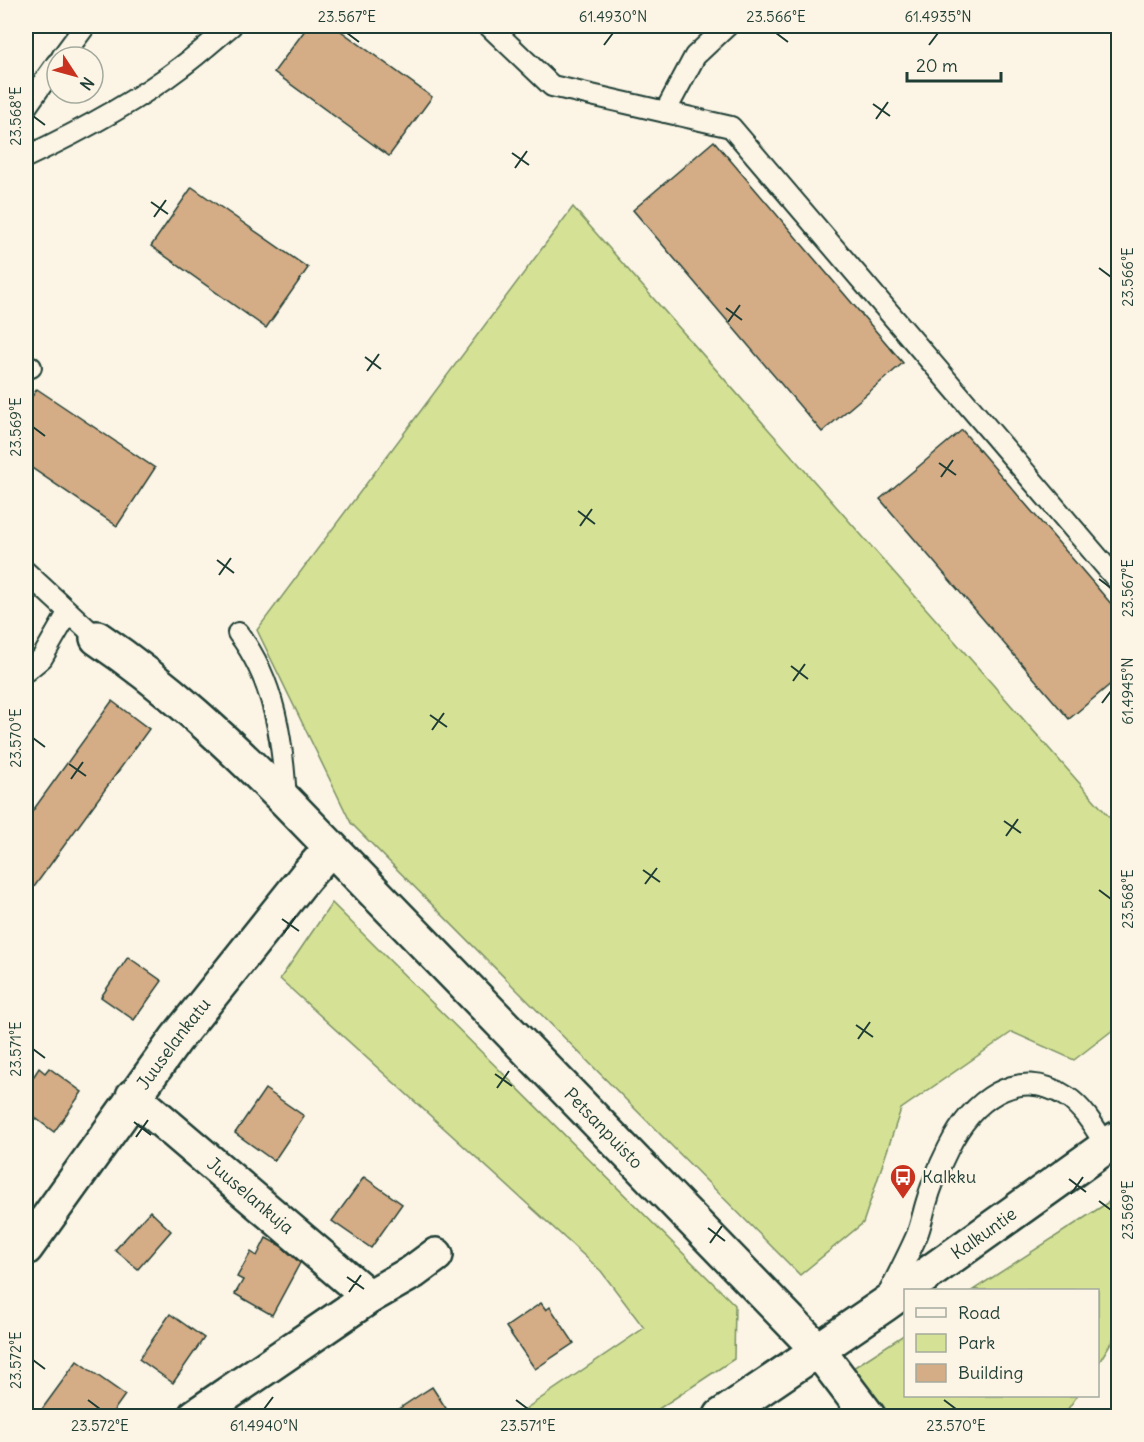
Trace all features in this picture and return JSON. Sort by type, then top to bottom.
[{"type":"street","name":"Petsanpuisto","points":[[98,638],[162,685],[286,801],[818,1350],[868,1416]]},
{"type":"street","name":"Juuselankatu","points":[[26,1248],[176,1039],[284,903],[331,848]]},
{"type":"street","name":"Juuselankuja","points":[[133,1096],[369,1297]]},
{"type":"street","name":"Kalkuntie","points":[[906,1289],[1113,1142]]},
{"type":"street","points":[[195,1416],[369,1297],[413,1272],[436,1255]]},
{"type":"street","name":"Kalkuntie","points":[[721,1416],[904,1291]]},
{"type":"lane","points":[[71,45],[85,26]]},
{"type":"lane","points":[[26,157],[70,136],[125,104],[181,68],[231,26]]},
{"type":"lane","points":[[489,26],[552,86],[731,126],[1119,580]]},
{"type":"lane","points":[[665,112],[696,56],[727,26]]},
{"type":"lane","points":[[26,107],[45,80]]},
{"type":"lane","points":[[26,572],[68,613],[98,638]]},
{"type":"lane","points":[[26,671],[42,658],[68,613]]},
{"type":"lane","points":[[238,633],[255,660],[269,695],[284,754],[286,801]]},
{"type":"lane","points":[[884,1305],[918,1233],[926,1203],[948,1149],[959,1128],[981,1103],[1018,1084],[1047,1087],[1069,1098],[1113,1142]]},
{"type":"green space","points":[[573,207],[1118,827],[1118,1026],[1074,1060],[1012,1032],[901,1109],[863,1223],[800,1275],[351,823],[257,630]]},
{"type":"green space","points":[[332,903],[735,1305],[734,1359],[648,1416],[515,1416],[644,1328],[601,1271],[280,979]]},
{"type":"green space","points":[[1118,1196],[1118,1331],[1099,1362],[1099,1289],[975,1289]]},
{"type":"green space","points":[[904,1335],[904,1397],[1076,1397],[1063,1416],[891,1416],[853,1368]]},
{"type":"building","points":[[308,26],[334,26],[432,97],[389,156],[274,72]]},
{"type":"building","points":[[714,141],[903,363],[822,432],[633,210]]},
{"type":"building","points":[[192,187],[308,268],[266,328],[151,246]]},
{"type":"building","points":[[37,389],[155,468],[117,526],[26,464],[26,405]]},
{"type":"building","points":[[962,430],[1119,613],[1119,677],[1069,719],[880,499]]},
{"type":"building","points":[[112,701],[149,729],[26,898],[26,820]]},
{"type":"building","points":[[128,957],[162,981],[134,1020],[101,997]]},
{"type":"building","points":[[39,1068],[45,1073],[49,1068],[82,1092],[54,1132],[26,1111],[26,1088]]},
{"type":"building","points":[[265,1089],[304,1116],[274,1161],[235,1133]]},
{"type":"building","points":[[364,1177],[402,1204],[371,1248],[332,1221]]},
{"type":"building","points":[[150,1211],[171,1231],[138,1269],[115,1250]]},
{"type":"building","points":[[266,1238],[281,1246],[300,1263],[272,1315],[235,1294],[243,1280],[237,1277],[251,1252],[257,1256]]},
{"type":"building","points":[[541,1303],[546,1310],[550,1307],[574,1343],[535,1369],[506,1327]]},
{"type":"building","points":[[170,1314],[204,1338],[173,1383],[139,1359]]},
{"type":"building","points":[[77,1361],[125,1395],[110,1416],[37,1416]]},
{"type":"building","points":[[432,1387],[451,1416],[388,1416],[421,1394]]},
{"type":"place","name":"Kalkku","points":[[903,1200]]}]
